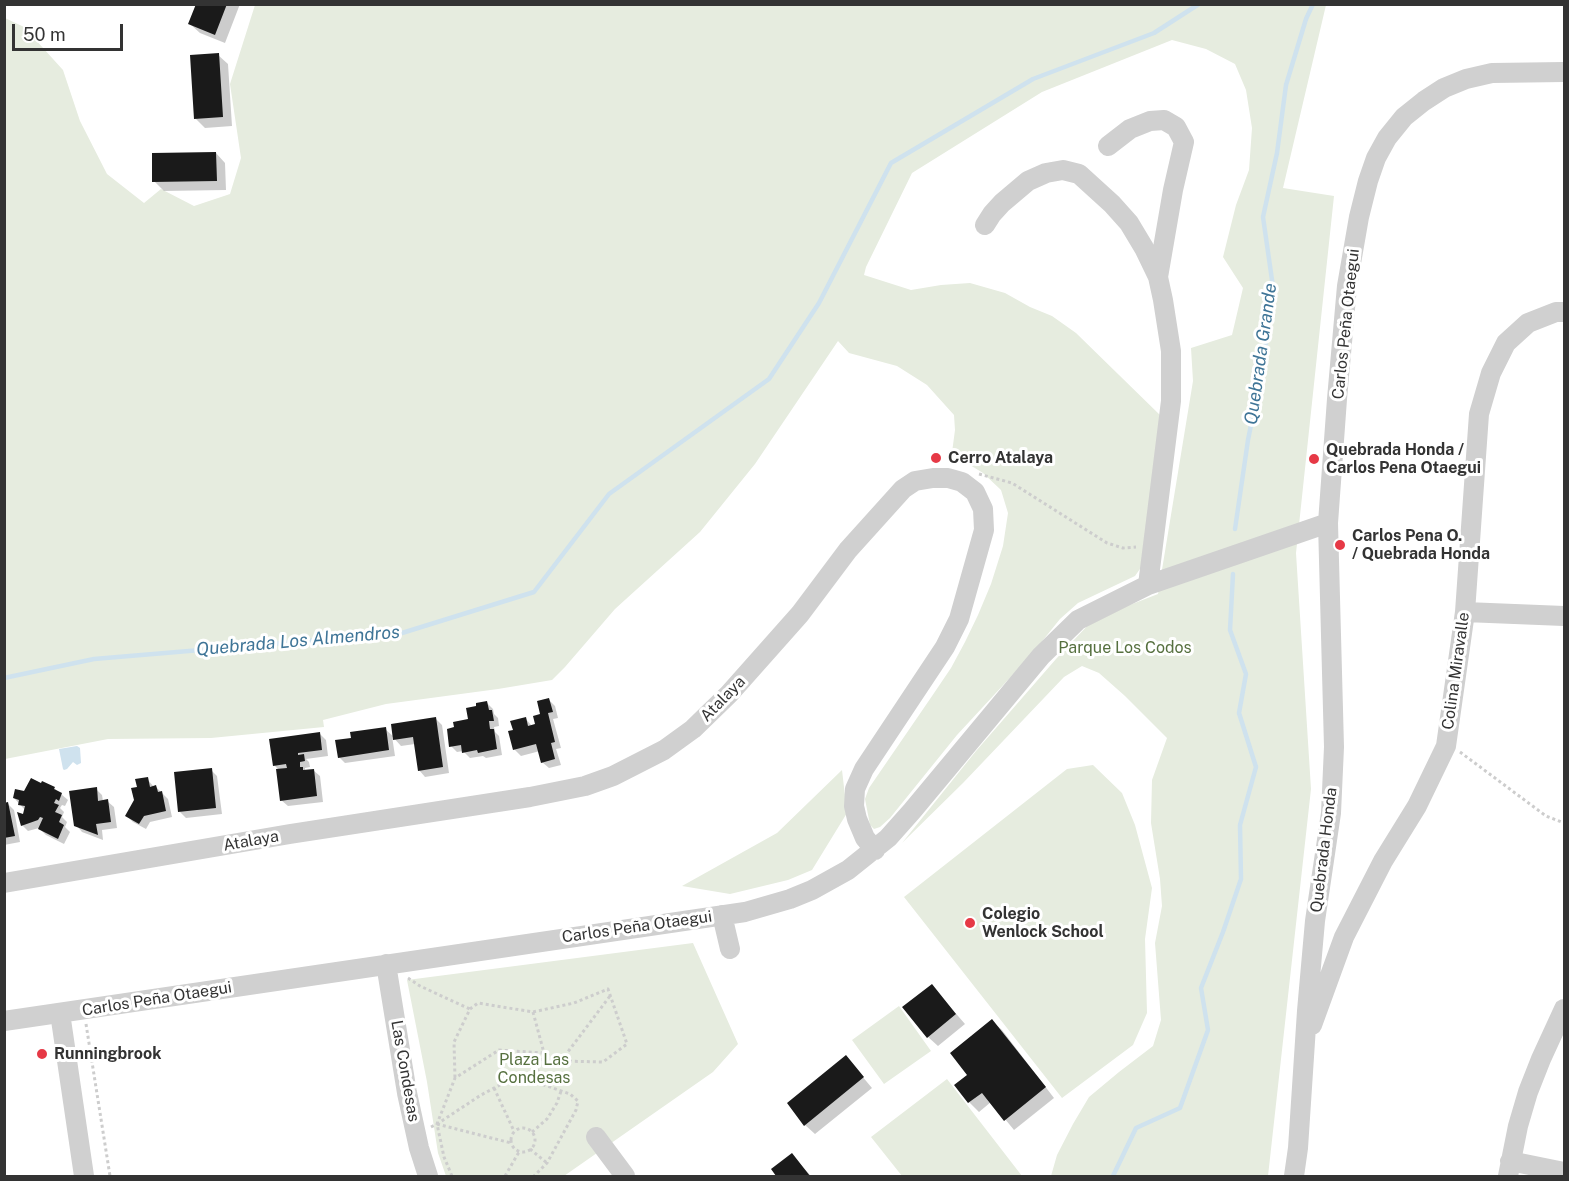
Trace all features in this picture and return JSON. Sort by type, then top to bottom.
[{"type":"street","name":"Carlos Peña Otaegui","points":[[4,1021],[722,915],[768,906],[812,890],[848,870],[888,838],[1041,656],[1078,620],[1148,585],[1328,523],[1347,286],[1359,217],[1376,158],[1387,138],[1404,117],[1444,88],[1466,79],[1492,73],[1564,72]]},
{"type":"street","points":[[1107,146],[1130,129],[1164,120],[1176,127],[1184,142],[1158,277]]},
{"type":"street","points":[[985,225],[1002,203],[1028,181],[1046,172],[1063,170],[1079,174],[1129,223],[1158,277],[1171,351],[1171,401],[1148,585]]},
{"type":"street","name":"Colina Miravalle","points":[[1306,1040],[1321,1005],[1344,937],[1383,861],[1417,806],[1446,746],[1465,612],[1479,414],[1491,373],[1506,343],[1528,323],[1556,312],[1564,312]]},
{"type":"street","points":[[875,850],[865,837],[857,819],[854,806],[855,789],[864,769],[936,661],[959,619],[984,530],[983,509],[975,492],[962,482],[948,478]]},
{"type":"street","name":"Atalaya","points":[[4,883],[290,834],[530,797],[585,786],[613,776],[664,750],[693,729],[729,694],[800,614],[848,550],[903,489],[915,481],[948,478]]},
{"type":"street","name":"Quebrada Honda","points":[[1294,1176],[1315,921],[1331,813],[1334,758],[1328,523]]},
{"type":"street","points":[[1465,612],[1564,616]]},
{"type":"street","points":[[722,915],[730,949]]},
{"type":"street","name":"Las Condesas","points":[[386,964],[407,1093],[428,1176]]},
{"type":"street","points":[[1564,1009],[1528,1092],[1509,1169],[1564,1172]]},
{"type":"street","points":[[60,1013],[84,1176]]},
{"type":"street","points":[[596,1137],[625,1176]]},
{"type":"path","points":[[948,478],[963,474],[982,474],[1012,483],[1107,543],[1123,548],[1153,546]]},
{"type":"path","points":[[1446,742],[1546,816],[1564,823]]},
{"type":"path","points":[[386,964],[420,986],[470,1010]]},
{"type":"path","points":[[452,1176],[444,1156],[437,1124],[455,1078],[454,1042],[470,1010],[478,1003],[533,1012],[574,1002],[608,988],[627,1044],[603,1062],[561,1061],[544,1053],[499,1050],[455,1078]]},
{"type":"path","points":[[561,1061],[610,996]]},
{"type":"path","points":[[83,1010],[110,1176]]},
{"type":"path","points":[[533,1012],[544,1053],[534,1082]]},
{"type":"path","points":[[416,1133],[437,1124],[513,1078],[524,1078],[570,1094],[578,1101],[576,1110],[547,1163],[534,1176]]},
{"type":"path","points":[[494,1088],[514,1131]]},
{"type":"path","points":[[532,1132],[547,1119],[561,1091]]},
{"type":"path","points":[[437,1124],[511,1143]]},
{"type":"path","points":[[525,1128],[532,1132],[535,1139],[530,1149],[523,1152],[515,1150],[510,1138],[514,1131],[525,1128]]},
{"type":"path","points":[[530,1149],[547,1163]]},
{"type":"path","points":[[505,1176],[519,1152]]},
{"type":"green space","name":"Parque Los Codos","points":[[255,5],[1326,5],[1283,188],[1334,196],[1296,553],[1311,789],[1268,1176],[1051,1176],[1057,1155],[1089,1097],[1153,1046],[1161,1020],[1155,943],[1162,906],[1151,823],[1152,780],[1167,738],[1125,696],[1099,673],[1082,666],[1064,677],[902,843],[976,751],[1089,624],[1158,594],[1193,381],[1191,348],[1232,335],[1243,288],[1223,257],[1236,205],[1249,170],[1252,128],[1246,90],[1235,64],[1206,49],[1172,40],[1042,92],[912,173],[866,267],[864,275],[911,290],[970,283],[1005,293],[1052,316],[1076,333],[1161,416],[1142,566],[1135,576],[1078,603],[1060,619],[1031,655],[957,735],[890,818],[880,827],[874,829],[870,825],[865,799],[869,788],[951,668],[965,642],[991,584],[1003,546],[1008,513],[1001,490],[983,473],[970,465],[951,460],[955,430],[954,415],[927,385],[897,366],[849,353],[838,341],[755,464],[700,532],[615,609],[552,680],[386,704],[323,720],[324,727],[211,738],[108,739],[5,759],[5,18],[24,27],[63,70],[80,121],[107,174],[144,203],[161,189],[194,206],[230,194],[241,158],[230,84]]},
{"type":"green space","points":[[1093,765],[1122,793],[1135,825],[1152,888],[1145,939],[1147,1013],[1133,1045],[1062,1098],[904,897],[1067,769]]},
{"type":"green space","points":[[842,770],[847,813],[812,870],[788,880],[730,894],[682,886],[777,833]]},
{"type":"green space","name":"Plaza Las Condesas","points":[[693,943],[738,1044],[713,1072],[564,1176],[446,1176],[438,1153],[407,980]]},
{"type":"green space","points":[[899,1006],[931,1051],[884,1084],[852,1040]]},
{"type":"green space","points":[[947,1079],[1022,1176],[902,1176],[871,1137]]},
{"type":"water","points":[[77,746],[80,748],[81,763],[77,765],[73,762],[64,770],[59,749]]},
{"type":"building","points":[[196,4],[227,4],[215,35],[188,24]]},
{"type":"building","points":[[219,53],[223,117],[194,119],[190,55]]},
{"type":"building","points":[[216,152],[217,181],[152,182],[152,153]]},
{"type":"building","points":[[549,698],[553,712],[548,713],[555,742],[551,743],[555,759],[541,763],[536,744],[513,750],[508,731],[513,730],[510,721],[526,717],[528,726],[535,724],[533,716],[540,714],[537,701]]},
{"type":"building","points":[[487,701],[489,710],[492,710],[494,721],[489,721],[490,729],[494,729],[497,749],[478,753],[477,750],[462,753],[461,745],[449,747],[447,729],[454,727],[453,722],[468,719],[466,708]]},
{"type":"building","points":[[436,717],[443,767],[418,771],[413,737],[393,740],[391,724]]},
{"type":"building","points":[[386,727],[389,750],[338,758],[335,740],[351,738],[350,732]]},
{"type":"building","points":[[320,732],[322,750],[298,753],[298,755],[304,754],[305,761],[300,762],[303,770],[314,769],[317,796],[280,801],[276,769],[287,768],[286,764],[273,766],[269,739]]},
{"type":"building","points":[[212,768],[216,808],[178,812],[174,772]]},
{"type":"building","points":[[148,777],[150,787],[156,785],[158,792],[162,791],[166,811],[144,816],[139,824],[125,816],[134,800],[131,788],[137,787],[135,779]]},
{"type":"building","points":[[31,778],[55,787],[54,789],[62,793],[59,801],[56,799],[54,803],[59,805],[55,812],[62,815],[59,822],[64,825],[58,839],[38,829],[43,818],[40,817],[38,820],[21,826],[17,812],[23,814],[25,806],[18,805],[19,800],[13,798],[15,789],[24,791]]},
{"type":"building","points":[[97,787],[98,801],[108,799],[111,822],[96,824],[98,835],[74,826],[69,791]]},
{"type":"building","points":[[8,802],[15,836],[4,838],[4,803]]},
{"type":"building","points":[[932,984],[956,1014],[927,1038],[902,1007]]},
{"type":"building","points":[[992,1019],[1046,1087],[1004,1121],[982,1093],[968,1103],[954,1085],[967,1075],[950,1053]]},
{"type":"building","points":[[846,1055],[864,1077],[804,1126],[787,1103]]},
{"type":"building","points":[[792,1153],[810,1176],[776,1176],[771,1169]]},
{"type":"waterway","name":"Quebrada Los Almendros","points":[[4,678],[94,659],[402,633],[534,592],[609,494],[769,379],[819,303],[891,163],[1033,79],[1154,33],[1199,4]]},
{"type":"waterway","name":"Quebrada Grande","points":[[1235,529],[1248,440],[1263,365],[1273,287],[1263,217],[1277,153],[1286,85],[1306,19],[1313,4]]},
{"type":"waterway","name":"Quebrada Grande","points":[[1113,1176],[1136,1128],[1180,1108],[1208,1030],[1201,988],[1241,879],[1240,825],[1256,767],[1239,713],[1246,674],[1230,630],[1233,574]]},
{"type":"place","name":"Cerro Atalaya","points":[[936,458]]},
{"type":"place","name":"Quebrada Honda / Carlos Pena Otaegui","points":[[1314,459]]},
{"type":"place","name":"Carlos Pena O. / Quebrada Honda","points":[[1340,545]]},
{"type":"place","name":"Colegio Wenlock School","points":[[970,923]]},
{"type":"place","name":"Runningbrook","points":[[42,1054]]}]
